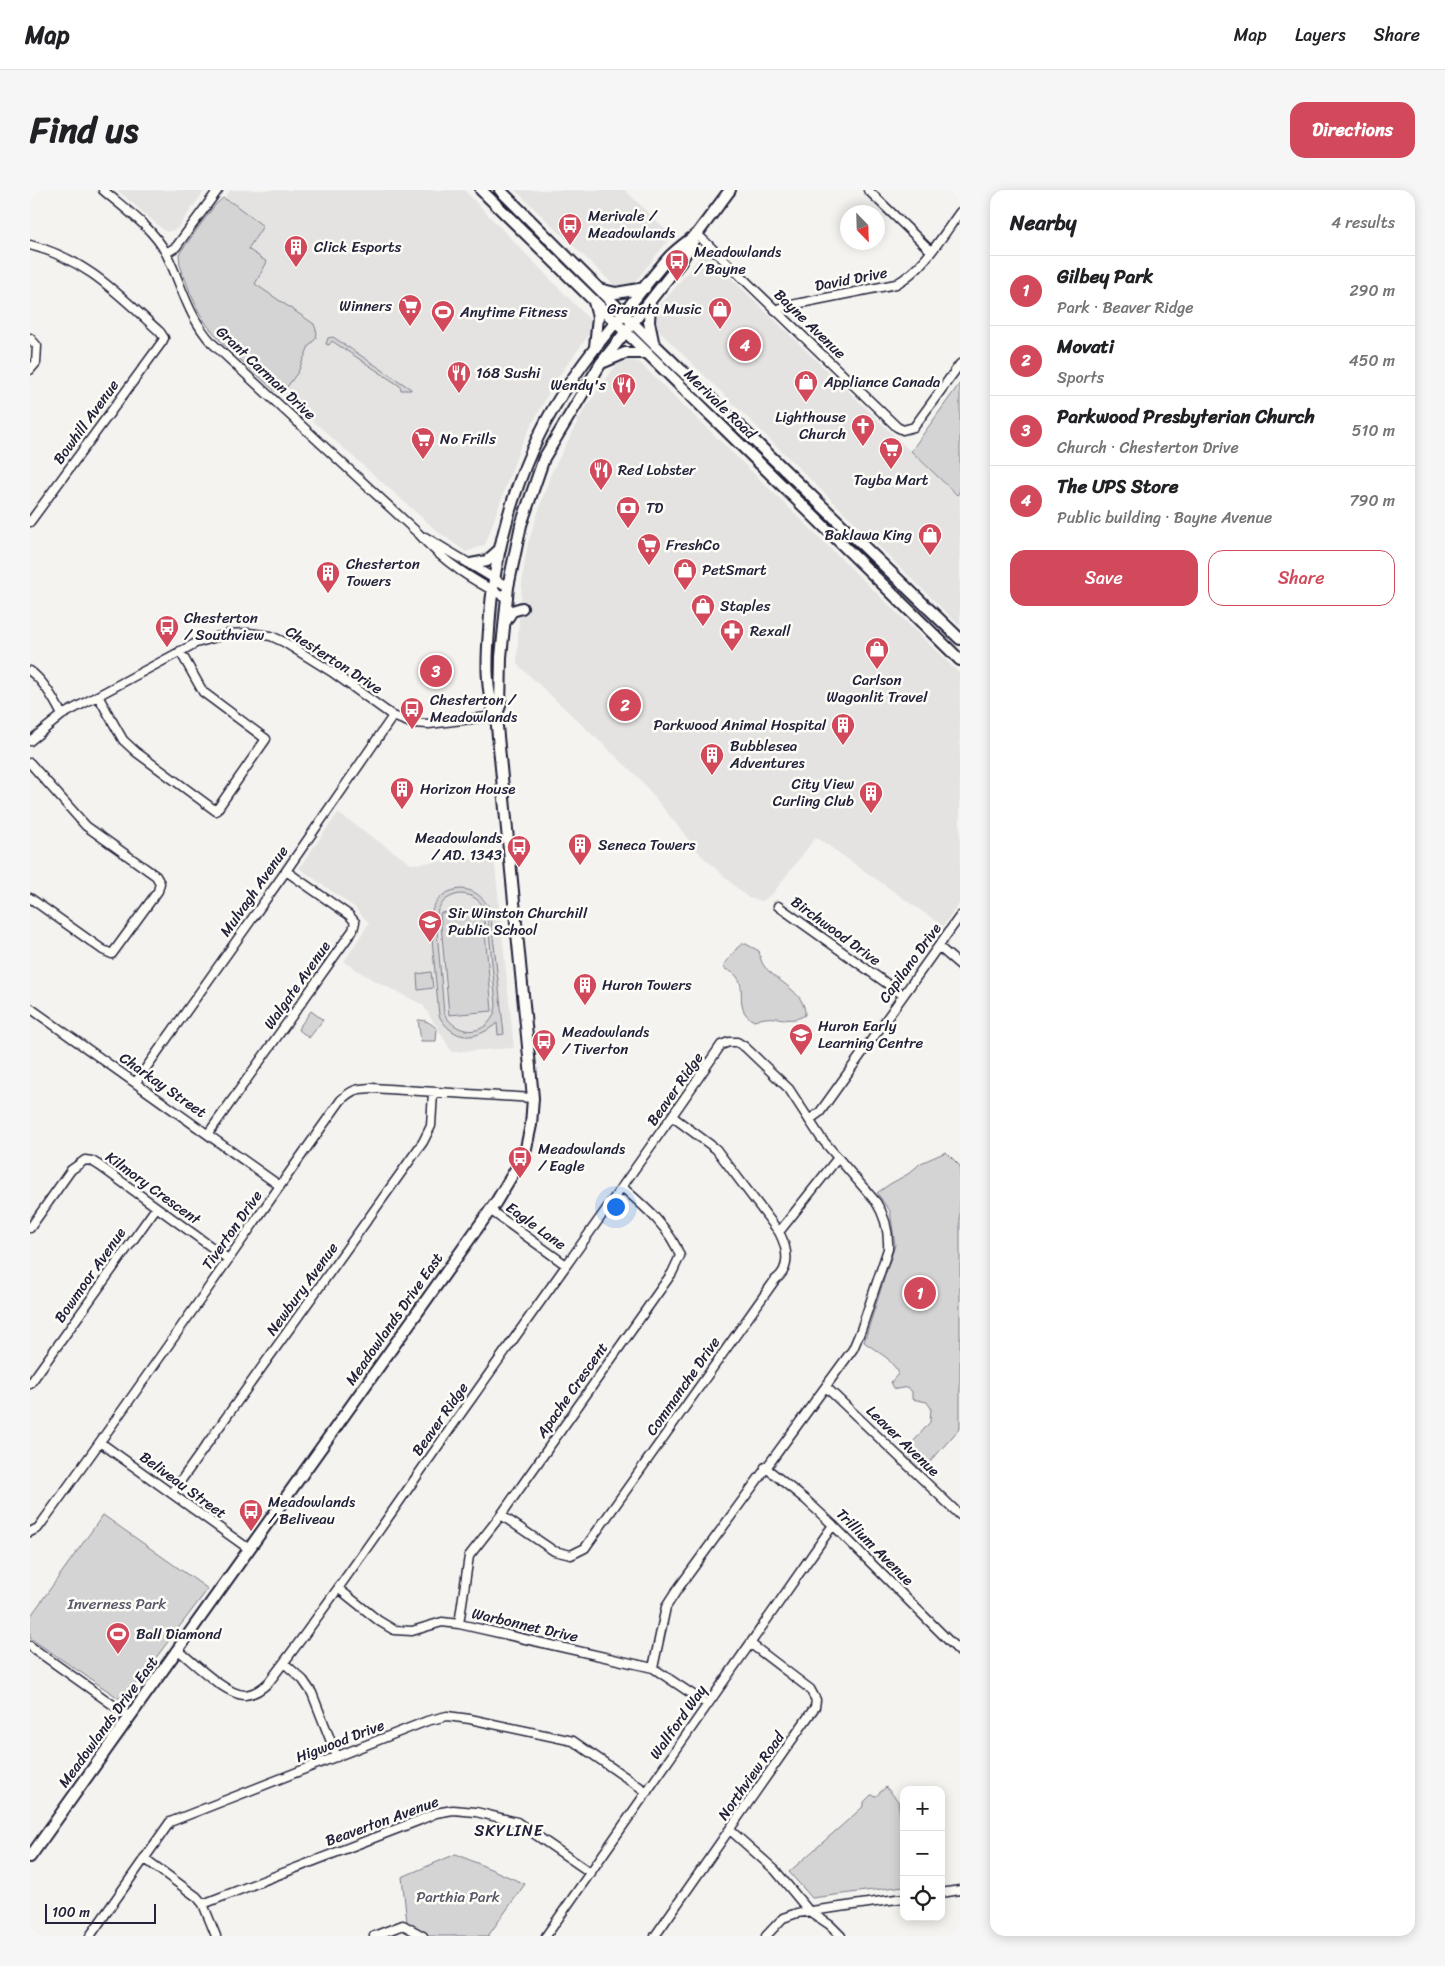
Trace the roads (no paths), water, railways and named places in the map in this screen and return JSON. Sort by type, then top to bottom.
[{"type":"main road","name":"Merivale Road","points":[[481,190],[960,660]]},
{"type":"main road","name":"Merivale Road","points":[[500,190],[654,344],[960,639]]},
{"type":"main road","points":[[697,234],[730,190]]},
{"type":"main road","name":"Meadowlands Drive East","points":[[30,1857],[490,1210],[508,1183],[526,1148],[531,1125],[533,1098],[527,1021],[496,716],[492,706],[487,658],[492,590],[498,551],[521,480],[547,421],[570,382],[615,322],[671,255],[697,234]]},
{"type":"main road","name":"Meadowlands Drive East","points":[[496,716],[500,706],[504,622],[508,587],[521,525],[544,458],[574,405],[601,364],[680,263],[697,234]]},
{"type":"main road","points":[[599,289],[616,293],[644,288]]},
{"type":"main road","points":[[651,300],[648,308],[654,344]]},
{"type":"main road","points":[[594,302],[598,317],[595,349]]},
{"type":"main road","points":[[601,364],[625,353],[646,353]]},
{"type":"main road","points":[[471,564],[486,561],[498,551]]},
{"type":"main road","points":[[862,565],[870,553]]},
{"type":"main road","points":[[862,565],[878,561]]},
{"type":"main road","points":[[504,622],[512,611],[522,608]]},
{"type":"street","points":[[166,253],[176,247],[218,190]]},
{"type":"street","points":[[868,190],[931,251]]},
{"type":"street","name":"Grant Carman Drive","points":[[106,191],[146,227],[166,253],[195,322],[212,343],[419,534],[442,558],[507,598]]},
{"type":"street","name":"David Drive","points":[[775,310],[786,306],[896,284],[910,276],[920,267],[960,212]]},
{"type":"street","name":"Bayne Avenue","points":[[697,234],[897,427],[907,430],[914,427],[960,364]]},
{"type":"street","name":"Bowhill Avenue","points":[[30,245],[50,250],[96,276],[160,332],[164,338],[30,522]]},
{"type":"street","points":[[30,338],[37,346],[36,363],[30,370]]},
{"type":"street","name":"Grant Carman Drive","points":[[419,534],[508,587]]},
{"type":"street","name":"Chesterton Drive","points":[[30,741],[62,714],[196,643],[227,634],[249,633],[271,636],[284,642],[332,672],[393,716],[411,723],[429,724],[496,716]]},
{"type":"street","points":[[98,696],[123,740],[136,752],[216,811],[266,738],[203,692],[180,652]]},
{"type":"street","points":[[30,671],[36,675],[48,691],[62,714]]},
{"type":"street","name":"Mulvagh Avenue","points":[[136,1082],[286,871],[393,716]]},
{"type":"street","points":[[30,763],[86,826],[156,876],[160,882],[158,891],[112,954],[103,950],[30,898]]},
{"type":"street","name":"Walgate Avenue","points":[[208,1134],[353,930],[356,922],[350,915],[286,871]]},
{"type":"street","name":"Birchwood Drive","points":[[778,906],[903,995]]},
{"type":"street","name":"Capilano Drive","points":[[809,1120],[820,1112],[960,916]]},
{"type":"street","points":[[939,946],[960,965]]},
{"type":"street","name":"Charkay Street","points":[[30,1008],[280,1186]]},
{"type":"street","name":"Beaver Ridge","points":[[178,1650],[230,1690],[246,1695],[261,1689],[269,1682],[339,1589],[566,1264],[673,1117],[721,1045],[737,1042],[761,1061],[789,1089],[809,1120],[838,1158],[882,1210],[889,1240],[886,1259],[857,1341],[826,1387],[765,1467],[666,1607],[653,1668]]},
{"type":"street","name":"Tiverton Drive","points":[[30,1532],[38,1528],[101,1443],[228,1258],[341,1100],[355,1089],[372,1088],[533,1098]]},
{"type":"street","name":"Newbury Avenue","points":[[172,1494],[424,1142],[431,1126],[434,1092]]},
{"type":"street","points":[[673,1117],[716,1148],[779,1232],[838,1158]]},
{"type":"street","name":"Kilmory Crescent","points":[[30,1228],[71,1170],[84,1160],[92,1161],[228,1258]]},
{"type":"street","name":"Apache Crescent","points":[[459,1624],[469,1556],[501,1515],[666,1281],[680,1256],[676,1246],[650,1212],[622,1187]]},
{"type":"street","name":"Bowmoor Avenue","points":[[30,1384],[156,1208]]},
{"type":"street","name":"Eagle Lane","points":[[490,1210],[566,1264]]},
{"type":"street","name":"Commanche Drive","points":[[501,1515],[554,1550],[572,1555],[585,1548],[775,1280],[779,1278],[786,1263],[786,1246],[779,1232]]},
{"type":"street","name":"Leaver Avenue","points":[[826,1387],[960,1515]]},
{"type":"street","name":"Beliveau Street","points":[[101,1443],[249,1549]]},
{"type":"street","name":"Trillium Avenue","points":[[765,1467],[833,1525],[960,1652]]},
{"type":"street","name":"Wallford Way","points":[[546,1936],[833,1525]]},
{"type":"street","name":"Warbonnet Drive","points":[[339,1589],[394,1630],[412,1631],[442,1622],[459,1624],[653,1668],[707,1704]]},
{"type":"street","name":"Northview Road","points":[[655,1936],[812,1712],[816,1700],[810,1689],[751,1644]]},
{"type":"street","points":[[30,1646],[130,1717]]},
{"type":"street","points":[[284,1663],[303,1680],[312,1692],[337,1757]]},
{"type":"street","name":"Higwood Drive","points":[[90,1936],[170,1822],[428,1721],[447,1716],[470,1719],[573,1742],[647,1792]]},
{"type":"street","name":"Beaverton Avenue","points":[[203,1904],[436,1813],[453,1810],[476,1812],[518,1822],[591,1873]]},
{"type":"street","points":[[730,1830],[775,1870],[810,1911],[830,1925],[841,1936]]},
{"type":"street","points":[[144,1858],[197,1897],[203,1904],[216,1936]]},
{"type":"street","points":[[945,1892],[960,1890]]},
{"type":"street","points":[[766,1936],[783,1918],[797,1913],[900,1899]]},
{"type":"street","points":[[374,1936],[403,1925],[422,1936]]},
{"type":"place","name":"Merivale / Meadowlands","points":[[570,246]]},
{"type":"place","name":"Click Esports","points":[[296,268]]},
{"type":"place","name":"Meadowlands / Bayne","points":[[677,282]]},
{"type":"place","name":"Winners","points":[[410,327]]},
{"type":"place","name":"Granata Music","points":[[720,330]]},
{"type":"place","name":"Anytime Fitness","points":[[443,333]]},
{"type":"place","name":"The UPS Store","points":[[745,345]]},
{"type":"place","name":"168 Sushi","points":[[459,394]]},
{"type":"place","name":"Appliance Canada","points":[[806,403]]},
{"type":"place","name":"Wendy's","points":[[624,406]]},
{"type":"place","name":"Lighthouse Church","points":[[863,447]]},
{"type":"place","name":"No Frills","points":[[423,460]]},
{"type":"place","name":"Tayba Mart","points":[[891,470]]},
{"type":"place","name":"Red Lobster","points":[[601,491]]},
{"type":"place","name":"TD","points":[[628,529]]},
{"type":"place","name":"Baklawa King","points":[[930,556]]},
{"type":"place","name":"FreshCo","points":[[649,566]]},
{"type":"place","name":"PetSmart","points":[[685,591]]},
{"type":"place","name":"Chesterton Towers","points":[[328,594]]},
{"type":"place","name":"Staples","points":[[703,627]]},
{"type":"place","name":"Chesterton / Southview","points":[[167,648]]},
{"type":"place","name":"Rexall","points":[[732,652]]},
{"type":"place","name":"Carlson Wagonlit Travel","points":[[877,670]]},
{"type":"place","name":"Parkwood Presbyterian Church","points":[[436,671]]},
{"type":"place","name":"Movati","points":[[625,705]]},
{"type":"place","name":"Chesterton / Meadowlands","points":[[412,730]]},
{"type":"place","name":"Parkwood Animal Hospital","points":[[843,746]]},
{"type":"place","name":"Bubblesea Adventures","points":[[712,776]]},
{"type":"place","name":"Horizon House","points":[[402,810]]},
{"type":"place","name":"City View Curling Club","points":[[871,814]]},
{"type":"place","name":"Seneca Towers","points":[[580,866]]},
{"type":"place","name":"Meadowlands / AD. 1343","points":[[519,868]]},
{"type":"place","name":"Sir Winston Churchill Public School","points":[[430,943]]},
{"type":"place","name":"Huron Towers","points":[[585,1006]]},
{"type":"place","name":"Huron Early Learning Centre","points":[[801,1056]]},
{"type":"place","name":"Meadowlands / Tiverton","points":[[544,1062]]},
{"type":"place","name":"Meadowlands / Eagle","points":[[520,1179]]},
{"type":"place","name":"Gilbey Park","points":[[920,1293]]},
{"type":"place","name":"Meadowlands / Beliveau","points":[[251,1532]]},
{"type":"place","name":"Ball Diamond","points":[[118,1655]]},
{"type":"district","name":"SKYLINE","points":[[509,1830]]},
{"type":"park label","name":"Inverness Park","points":[[117,1604]]},
{"type":"park label","name":"Parthia Park","points":[[458,1897]]}]
